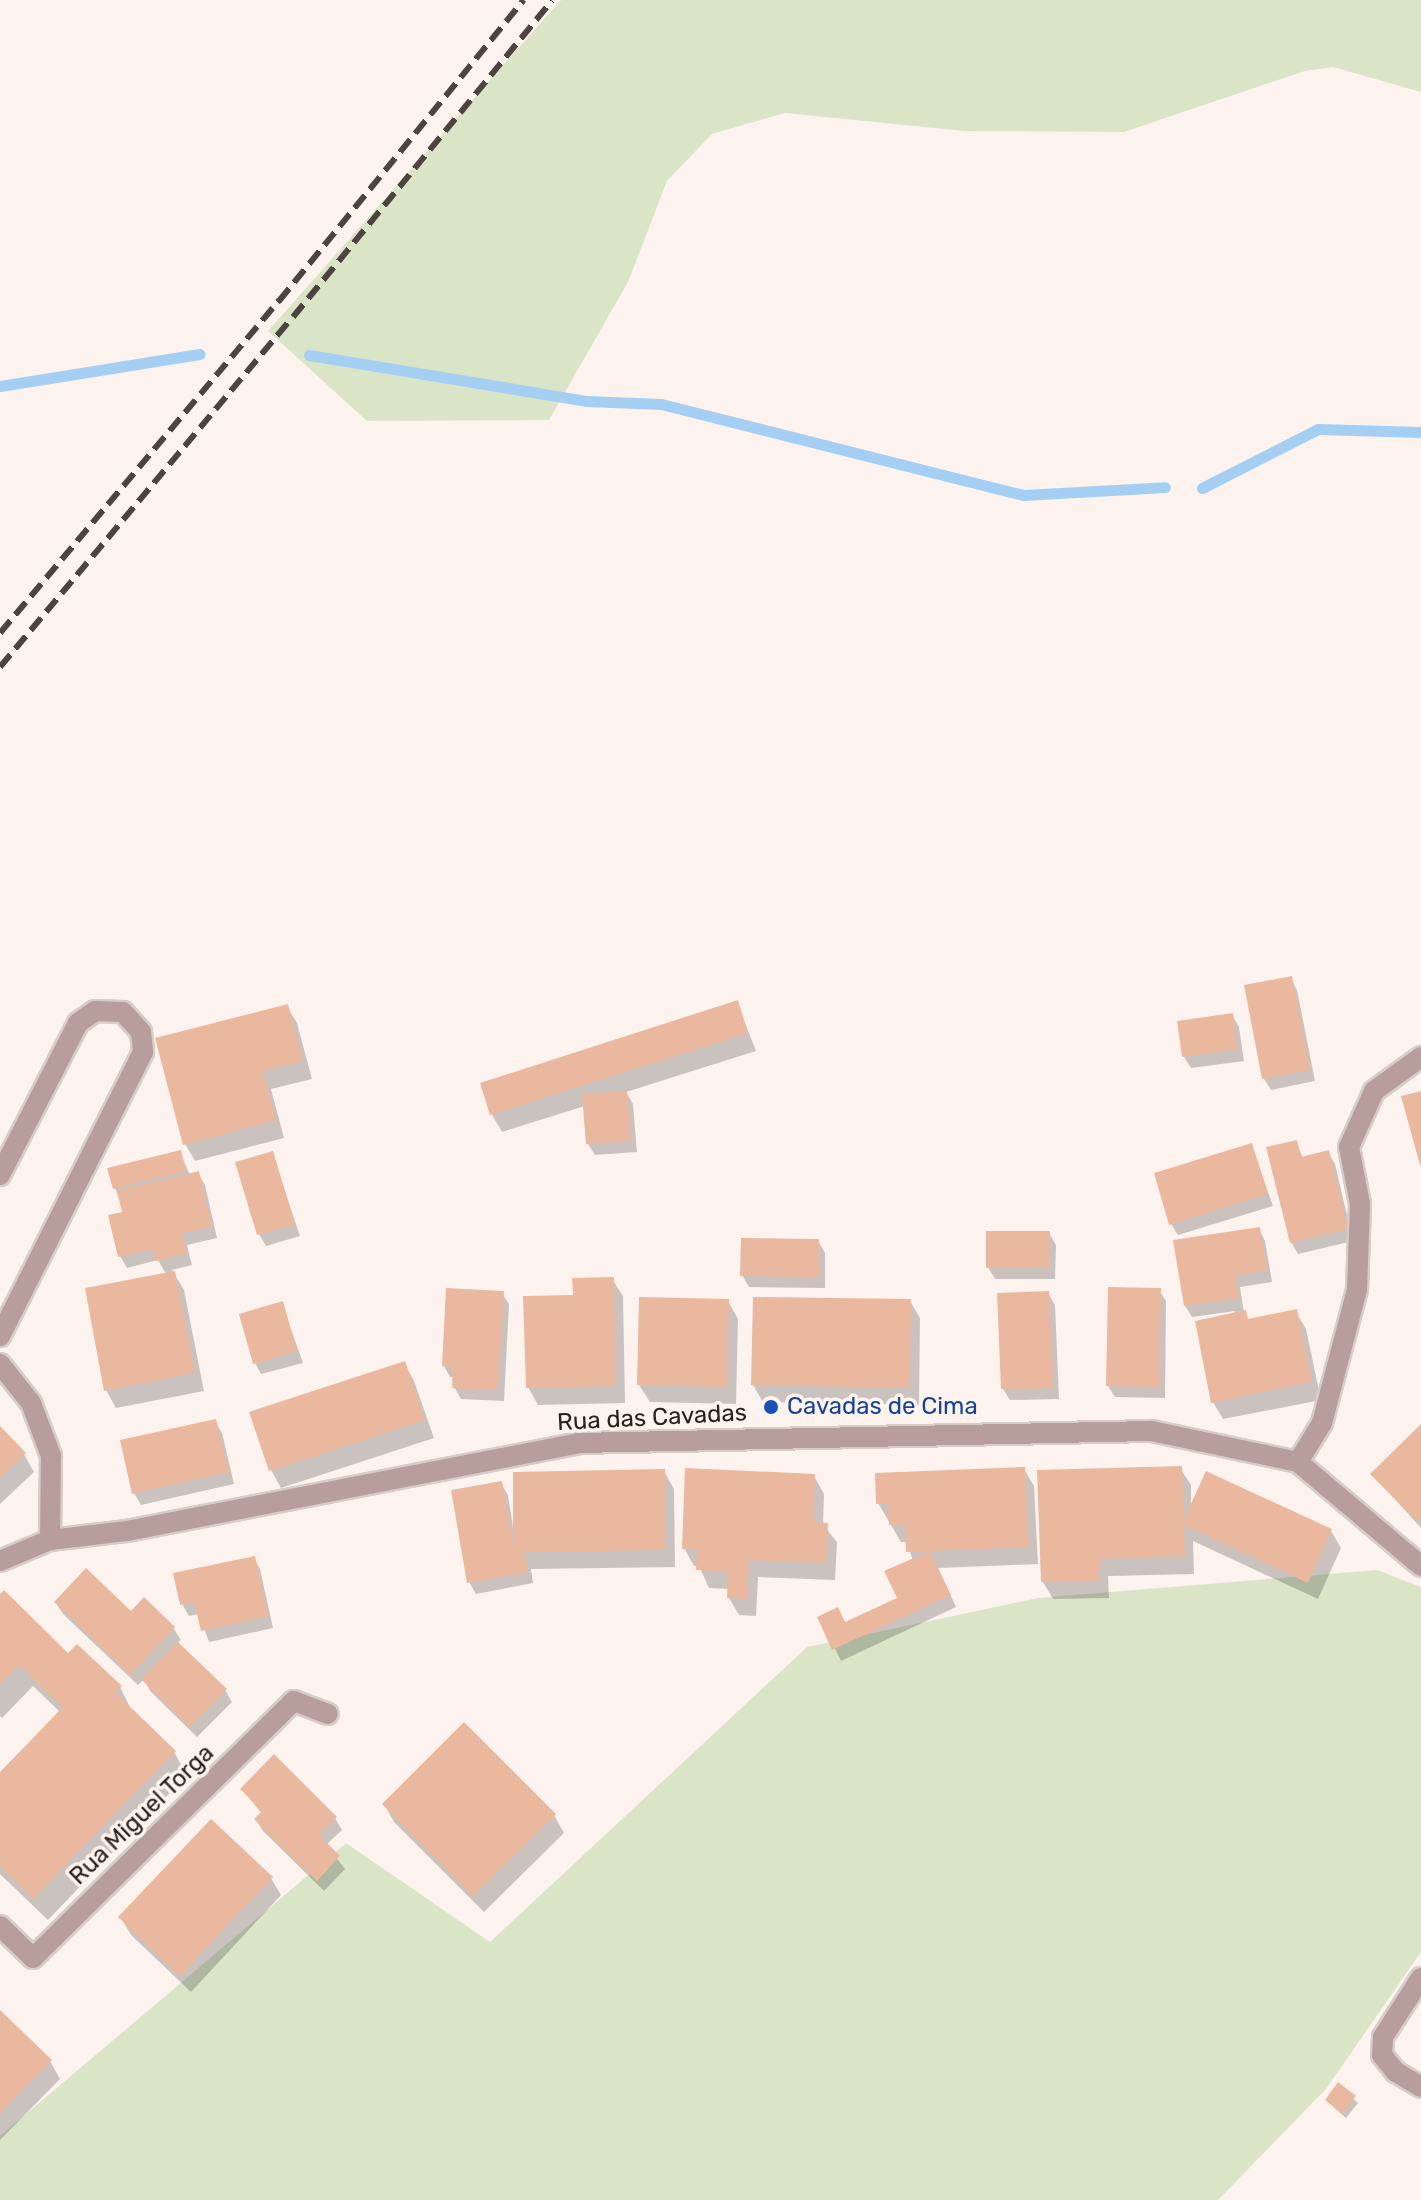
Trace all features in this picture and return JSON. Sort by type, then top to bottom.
[{"type":"street","points":[[0,1175],[78,1023],[95,1011],[123,1012],[141,1032],[143,1052],[0,1336]]},
{"type":"street","points":[[1298,1462],[1322,1423],[1357,1290],[1360,1204],[1349,1147],[1374,1091],[1421,1057]]},
{"type":"street","points":[[0,1364],[31,1403],[51,1456],[50,1540]]},
{"type":"street","name":"Rua das Cavadas","points":[[0,1561],[50,1540],[127,1531],[578,1443],[1152,1431],[1298,1462],[1421,1566]]},
{"type":"street","name":"Rua Miguel Torga","points":[[0,1926],[33,1958],[294,1701],[328,1714]]},
{"type":"street","points":[[1421,1978],[1383,2037],[1382,2055],[1396,2072],[1421,2087]]},
{"type":"green space","points":[[561,0],[1421,0],[1421,92],[1333,67],[1305,71],[1124,132],[964,131],[785,113],[712,134],[667,181],[628,282],[549,420],[367,421],[268,331]]},
{"type":"green space","points":[[1377,1570],[1421,1587],[1421,1952],[1326,2089],[1218,2200],[0,2200],[0,2136],[346,1843],[490,1942],[807,1647],[1038,1598]]},
{"type":"building","points":[[1292,976],[1310,1070],[1262,1079],[1244,985]]},
{"type":"building","points":[[738,1000],[748,1033],[490,1115],[480,1083]]},
{"type":"building","points":[[288,1004],[303,1061],[263,1071],[276,1120],[183,1145],[155,1038]]},
{"type":"building","points":[[1233,1013],[1238,1049],[1182,1057],[1177,1021]]},
{"type":"building","points":[[627,1091],[631,1141],[586,1144],[582,1094]]},
{"type":"building","points":[[1421,1091],[1421,1165],[1420,1165],[1401,1096]]},
{"type":"building","points":[[1297,1140],[1301,1157],[1329,1150],[1348,1229],[1290,1243],[1266,1147]]},
{"type":"building","points":[[1252,1143],[1268,1194],[1169,1225],[1154,1173]]},
{"type":"building","points":[[181,1150],[186,1171],[113,1189],[107,1168]]},
{"type":"building","points":[[273,1151],[295,1224],[257,1235],[235,1162]]},
{"type":"building","points":[[199,1171],[212,1227],[182,1233],[187,1253],[156,1261],[153,1249],[118,1257],[108,1215],[122,1212],[117,1191]]},
{"type":"building","points":[[1260,1227],[1267,1271],[1235,1276],[1239,1298],[1184,1306],[1173,1240]]},
{"type":"building","points":[[986,1231],[1050,1231],[1050,1268],[986,1268]]},
{"type":"building","points":[[741,1238],[819,1239],[819,1277],[740,1276]]},
{"type":"building","points":[[175,1271],[195,1373],[104,1391],[85,1288]]},
{"type":"building","points":[[614,1277],[616,1386],[526,1388],[523,1296],[573,1295],[572,1278]]},
{"type":"building","points":[[1108,1287],[1161,1288],[1159,1387],[1106,1386]]},
{"type":"building","points":[[446,1288],[504,1291],[498,1390],[452,1388],[453,1367],[442,1366]]},
{"type":"building","points":[[1049,1291],[1054,1388],[1001,1389],[997,1293]]},
{"type":"building","points":[[639,1297],[729,1299],[727,1387],[637,1385]]},
{"type":"building","points":[[753,1297],[911,1299],[910,1388],[751,1385]]},
{"type":"building","points":[[283,1301],[297,1351],[253,1364],[239,1314]]},
{"type":"building","points":[[1297,1309],[1312,1382],[1211,1403],[1195,1321],[1246,1310],[1248,1319]]},
{"type":"building","points":[[405,1361],[425,1420],[269,1471],[249,1412]]},
{"type":"building","points":[[216,1419],[229,1472],[132,1494],[120,1440]]},
{"type":"building","points":[[1421,1424],[1421,1518],[1417,1521],[1370,1474]]},
{"type":"building","points":[[0,1426],[26,1453],[0,1477]]},
{"type":"building","points":[[1182,1466],[1184,1519],[1206,1471],[1332,1529],[1308,1583],[1184,1525],[1185,1556],[1099,1559],[1100,1581],[1041,1582],[1037,1470]]},
{"type":"building","points":[[1025,1467],[1029,1547],[906,1552],[905,1525],[889,1525],[888,1503],[876,1504],[875,1473]]},
{"type":"building","points":[[685,1468],[815,1474],[814,1522],[828,1523],[826,1563],[749,1560],[747,1599],[727,1598],[728,1572],[696,1570],[697,1550],[682,1549]]},
{"type":"building","points":[[665,1469],[666,1550],[524,1552],[528,1572],[467,1583],[451,1490],[502,1481],[513,1543],[513,1472]]},
{"type":"building","points":[[930,1551],[951,1595],[832,1650],[817,1617],[838,1607],[845,1622],[897,1598],[884,1571]]},
{"type":"building","points":[[255,1556],[268,1616],[201,1631],[194,1602],[180,1605],[173,1573]]},
{"type":"building","points":[[86,1568],[131,1611],[144,1597],[175,1627],[130,1675],[54,1602]]},
{"type":"building","points":[[4,1590],[68,1653],[77,1644],[122,1686],[115,1692],[176,1751],[33,1899],[0,1866],[0,1772],[63,1707],[19,1665],[0,1684],[0,1594]]},
{"type":"building","points":[[178,1642],[227,1689],[189,1727],[141,1679]]},
{"type":"building","points":[[464,1722],[556,1814],[473,1896],[382,1804]]},
{"type":"building","points":[[274,1754],[337,1817],[319,1835],[340,1856],[317,1881],[254,1819],[262,1811],[240,1789]]},
{"type":"building","points":[[211,1819],[273,1877],[180,1976],[118,1917]]},
{"type":"building","points":[[0,2010],[52,2060],[0,2113]]},
{"type":"building","points":[[1338,2082],[1356,2096],[1342,2114],[1325,2100]]},
{"type":"waterway","points":[[0,386],[199,354]]},
{"type":"waterway","points":[[309,355],[587,401],[661,404],[1024,495],[1165,487]]},
{"type":"waterway","points":[[1202,488],[1318,429],[1421,432]]},
{"type":"railway","points":[[0,633],[279,301],[524,0]]},
{"type":"railway","points":[[0,667],[293,317],[552,0]]},
{"type":"place","name":"Cavadas de Cima","points":[[771,1407]]}]
